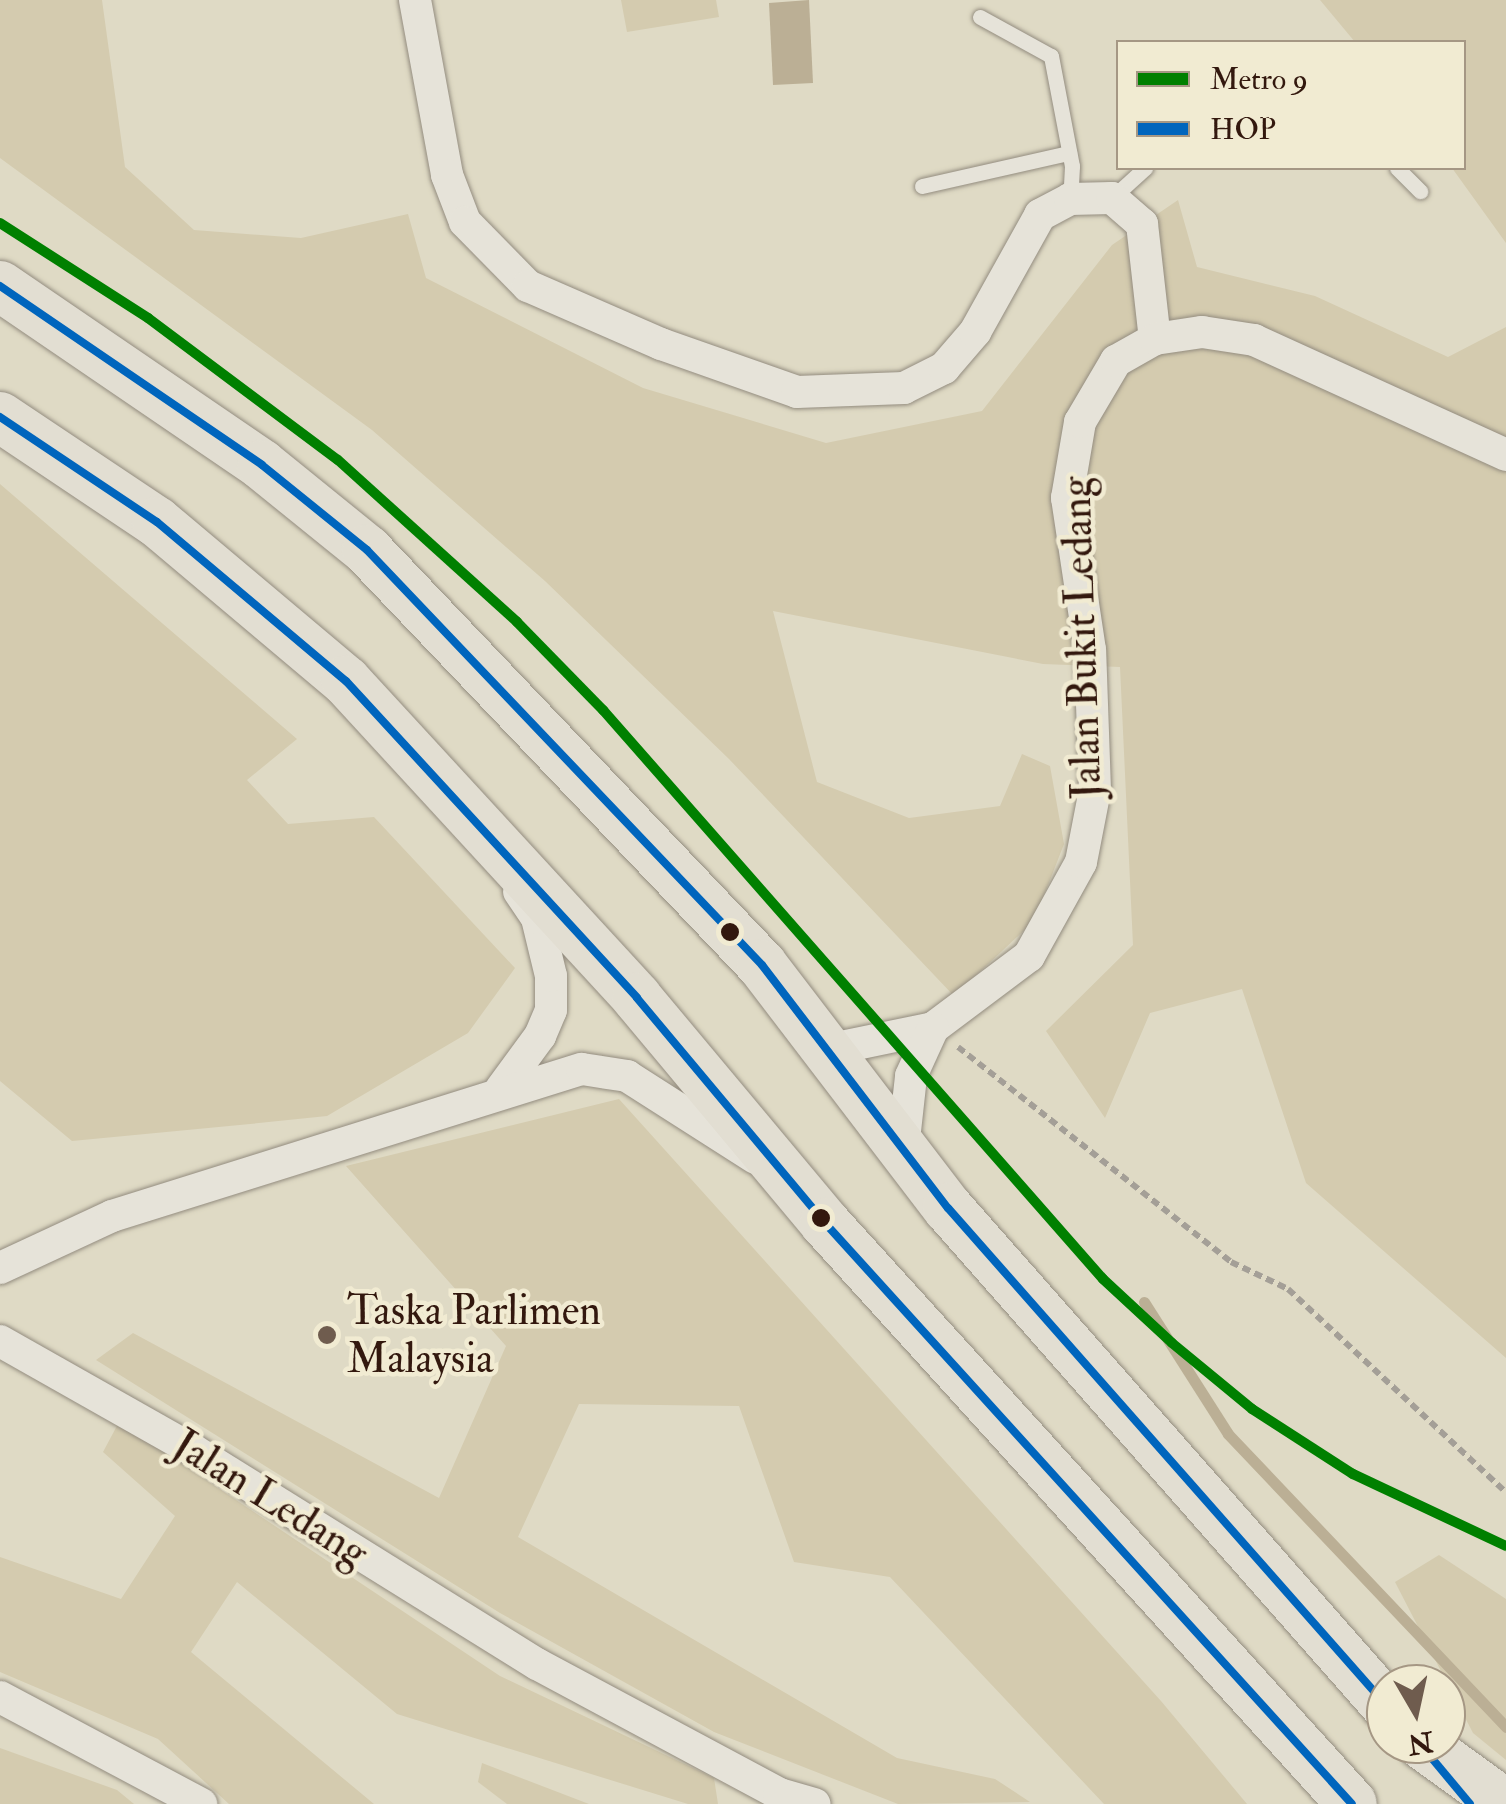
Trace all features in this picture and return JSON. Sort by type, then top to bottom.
[{"type":"main road","points":[[0,286],[262,465],[367,550],[762,966],[903,1149],[1366,1681]]},
{"type":"main road","points":[[0,417],[157,522],[346,681],[637,998],[818,1214],[1352,1804]]},
{"type":"main road","points":[[1437,1764],[1470,1804]]},
{"type":"main road","points":[[1449,1764],[1505,1804]]},
{"type":"street","points":[[414,0],[447,176],[465,222],[528,286],[797,392],[850,394],[904,388],[944,368],[975,332],[1040,215],[1070,199],[1112,198],[1142,224],[1154,339]]},
{"type":"street","name":"Jalan Bukit Ledang","points":[[827,1050],[933,1028],[1029,956],[1081,862],[1096,790],[1090,650],[1067,498],[1080,422],[1116,362],[1154,339],[1202,332],[1254,340],[1506,455]]},
{"type":"street","points":[[456,798],[537,918],[551,976],[550,1010],[540,1036],[501,1090]]},
{"type":"street","name":"Jalan Bukit Ledang","points":[[903,1149],[911,1076],[933,1028]]},
{"type":"street","points":[[0,1268],[112,1216],[501,1090],[582,1070],[627,1076],[751,1154],[818,1214]]},
{"type":"street","name":"Jalan Ledang","points":[[0,1341],[193,1450],[537,1664],[779,1794],[814,1804]]},
{"type":"street","points":[[0,1697],[201,1804]]},
{"type":"lane","points":[[980,18],[1048,50],[1069,153],[1070,199]]},
{"type":"lane","points":[[922,186],[1069,153]]},
{"type":"lane","points":[[1112,198],[1142,170]]},
{"type":"lane","points":[[1399,170],[1420,191]]},
{"type":"path","points":[[933,1028],[1231,1262],[1288,1289],[1506,1492]]},
{"type":"shaded area","points":[[0,0],[102,0],[125,167],[194,230],[301,238],[408,214],[426,278],[643,388],[826,443],[982,411],[1112,245],[1178,200],[1197,267],[1315,296],[1448,357],[1506,327],[1506,1358],[1306,1183],[1242,989],[1150,1013],[1105,1118],[1046,1031],[1133,945],[1120,667],[1043,664],[773,611],[817,782],[909,818],[1000,806],[1022,754],[1050,766],[1064,844],[1034,921],[954,996],[729,759],[545,581],[372,430],[0,158]]},
{"type":"shaded area","points":[[621,0],[716,0],[719,17],[627,32]]},
{"type":"shaded area","points":[[809,0],[813,83],[773,85],[769,3]]},
{"type":"shaded area","points":[[1320,0],[1506,0],[1506,243],[1453,170],[1466,170],[1466,40],[1353,40]]},
{"type":"shaded area","points":[[0,484],[297,739],[247,780],[288,824],[374,817],[515,968],[468,1033],[327,1116],[250,1124],[72,1141],[0,1081]]},
{"type":"shaded area","points":[[619,1099],[1161,1701],[1247,1804],[1104,1804],[890,1577],[794,1562],[739,1406],[579,1404],[518,1537],[897,1758],[995,1779],[1030,1802],[898,1804],[714,1732],[500,1613],[96,1360],[133,1333],[439,1498],[506,1346],[346,1166]]},
{"type":"shaded area","points":[[119,1422],[500,1676],[714,1778],[718,1804],[688,1804],[397,1714],[237,1582],[191,1652],[374,1804],[229,1804],[158,1739],[0,1672],[0,1557],[121,1599],[175,1516],[103,1452]]},
{"type":"shaded area","points":[[1439,1555],[1506,1599],[1506,1760],[1473,1733],[1466,1719],[1466,1664],[1437,1664],[1395,1582]]},
{"type":"shaded area","points":[[0,1748],[117,1790],[134,1804],[0,1804]]},
{"type":"shaded area","points":[[482,1763],[589,1804],[507,1804],[478,1782]]},
{"type":"waterway","points":[[1144,1302],[1228,1434],[1506,1727]]},
{"type":"metro line","name":"9","points":[[0,223],[148,318],[338,460],[517,622],[603,710],[1103,1279],[1172,1343],[1252,1409],[1353,1474],[1506,1546]]},
{"type":"transit line","name":"HOP","points":[[0,286],[262,465],[367,550],[762,965],[948,1208],[1366,1682]]},
{"type":"transit line","name":"HOP","points":[[0,417],[157,522],[346,681],[637,998],[825,1223],[1352,1804]]},
{"type":"transit line","name":"HOP","points":[[1437,1764],[1470,1804]]},
{"type":"place","name":"Taska Parlimen Malaysia","points":[[327,1335]]}]
